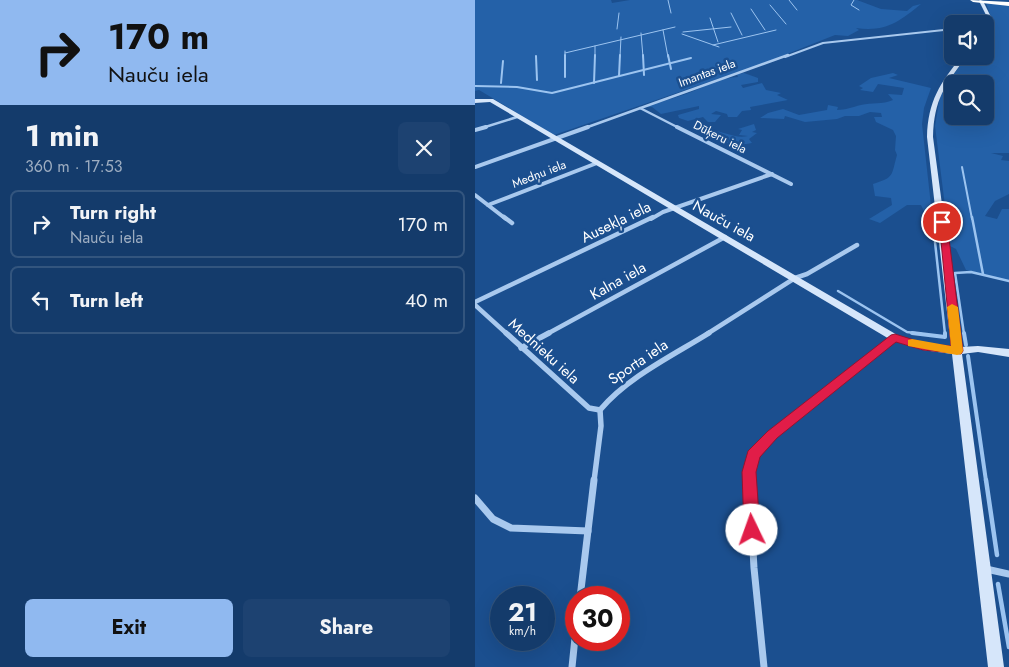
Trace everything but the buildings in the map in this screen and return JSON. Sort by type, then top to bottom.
[{"type":"highway","points":[[976,0],[1009,4]]},
{"type":"street","points":[[976,0],[987,15]]},
{"type":"street","name":"Imantas iela","points":[[475,167],[823,43],[944,30]]},
{"type":"street","points":[[958,65],[939,90],[932,108],[930,126],[996,667]]},
{"type":"street","name":"Nauču iela","points":[[475,101],[491,100],[675,209],[726,236],[895,338],[923,346],[957,351],[978,349],[1009,352]]},
{"type":"street","name":"Dūķeru iela","points":[[640,108],[791,184]]},
{"type":"street","points":[[475,130],[517,117]]},
{"type":"street","name":"Medņu iela","points":[[488,205],[597,163]]},
{"type":"street","name":"Ausekļa iela","points":[[475,303],[663,212],[771,174]]},
{"type":"street","points":[[475,195],[512,222]]},
{"type":"street","name":"Kalna iela","points":[[521,348],[726,236]]},
{"type":"street","name":"Sporta iela","points":[[600,410],[610,398],[634,380],[795,278],[807,274],[857,245]]},
{"type":"street","name":"Mednieku iela","points":[[475,303],[521,348],[589,408],[600,410]]},
{"type":"street","points":[[764,667],[754,568],[749,472],[753,455],[773,435],[895,338]]},
{"type":"street","points":[[581,586],[601,426],[600,410]]},
{"type":"street","points":[[475,498],[493,519],[511,528],[588,530]]},
{"type":"street","points":[[983,569],[1009,574]]},
{"type":"street","points":[[572,667],[574,651]]},
{"type":"shaded area","points":[[475,0],[611,0],[612,3],[630,0],[857,0],[881,9],[907,11],[913,6],[921,4],[899,21],[884,27],[856,28],[859,30],[848,36],[835,35],[767,62],[554,135],[479,90],[475,91]]},
{"type":"shaded area","points":[[986,3],[1009,6],[1009,153],[991,153],[1003,156],[1001,160],[1009,161],[1009,194],[995,201],[985,216],[997,219],[1002,209],[1009,209],[1009,281],[966,270],[956,249],[950,246],[935,126],[941,90],[944,86],[944,125],[994,125],[994,75],[953,75],[961,65],[994,65],[994,15],[990,15]]},
{"type":"shaded area","points":[[744,73],[758,78],[758,82],[741,85],[743,88],[762,83],[766,90],[781,93],[777,95],[788,100],[750,107],[751,110],[742,111],[737,117],[728,117],[727,114],[716,111],[711,114],[721,115],[715,122],[708,122],[703,117],[688,121],[679,118],[678,115],[699,109],[699,106],[661,114],[652,107],[645,107],[716,82],[738,77],[737,74]]},
{"type":"shaded area","points":[[893,73],[898,75],[889,78],[931,88],[924,108],[922,124],[935,242],[925,236],[924,211],[921,205],[907,205],[880,223],[869,219],[892,205],[891,198],[875,196],[873,184],[891,175],[897,155],[895,150],[896,136],[893,130],[876,122],[874,117],[882,117],[881,113],[870,112],[859,116],[845,116],[837,119],[805,122],[785,116],[784,119],[760,118],[768,113],[783,109],[799,115],[827,110],[828,105],[838,107],[837,110],[840,110],[865,104],[889,102],[893,100],[888,94],[902,95],[904,88],[878,84],[873,92],[860,90],[863,88],[859,86],[871,78]]},
{"type":"shaded area","points":[[754,124],[756,130],[752,132],[757,133],[749,139],[752,143],[738,145],[727,143],[705,132],[716,131],[742,137],[748,136],[739,135],[742,130],[738,129]]},
{"type":"waterway","points":[[668,0],[671,13]]},
{"type":"waterway","points":[[789,0],[797,10]]},
{"type":"waterway","points":[[854,0],[851,5],[859,10]]},
{"type":"waterway","points":[[770,5],[786,24]]},
{"type":"waterway","points":[[751,9],[765,30]]},
{"type":"waterway","points":[[617,29],[619,13]]},
{"type":"waterway","points":[[731,13],[742,35]]},
{"type":"waterway","points":[[710,18],[714,29]]},
{"type":"waterway","points":[[641,35],[675,27]]},
{"type":"waterway","points":[[714,29],[731,27]]},
{"type":"waterway","points":[[683,32],[714,29]]},
{"type":"waterway","points":[[714,29],[718,42]]},
{"type":"waterway","points":[[663,30],[668,57]]},
{"type":"waterway","points":[[713,45],[776,30]]},
{"type":"waterway","points":[[682,34],[713,45]]},
{"type":"waterway","points":[[621,40],[641,35]]},
{"type":"waterway","points":[[641,35],[643,57]]},
{"type":"waterway","points":[[565,53],[621,40]]},
{"type":"waterway","points":[[620,57],[621,40]]},
{"type":"waterway","points":[[713,45],[719,47]]},
{"type":"waterway","points":[[595,46],[595,55]]},
{"type":"waterway","points":[[565,53],[565,77]]},
{"type":"waterway","points":[[594,82],[595,55]]},
{"type":"waterway","points":[[619,76],[620,55]]},
{"type":"waterway","points":[[643,55],[644,70]]},
{"type":"waterway","points":[[668,55],[670,63]]},
{"type":"waterway","points":[[536,56],[537,80]]},
{"type":"waterway","points":[[670,63],[691,58]]},
{"type":"waterway","points":[[501,83],[503,61]]},
{"type":"waterway","points":[[644,70],[670,63]]},
{"type":"waterway","points":[[670,63],[671,69]]},
{"type":"waterway","points":[[594,82],[644,70]]},
{"type":"waterway","points":[[644,70],[644,75]]},
{"type":"waterway","points":[[475,86],[517,87],[552,93],[594,82]]},
{"type":"waterway","points":[[962,167],[972,219]]},
{"type":"waterway","points":[[972,217],[983,274]]},
{"type":"waterway","points":[[935,242],[945,334]]},
{"type":"waterway","points":[[964,334],[955,273],[971,272],[1009,281]]},
{"type":"waterway","points":[[838,291],[907,332],[922,334]]},
{"type":"waterway","points":[[912,333],[945,337],[945,334]]},
{"type":"waterway","points":[[964,333],[966,345]]},
{"type":"waterway","points":[[968,356],[986,481]]},
{"type":"waterway","points":[[986,480],[997,555]]},
{"type":"waterway","points":[[998,584],[1009,647]]},
{"type":"slow traffic","points":[[912,343],[957,351],[952,307]]},
{"type":"route","points":[[752,530],[749,472],[753,455],[773,435],[895,338],[923,346],[957,351],[942,222]]}]
